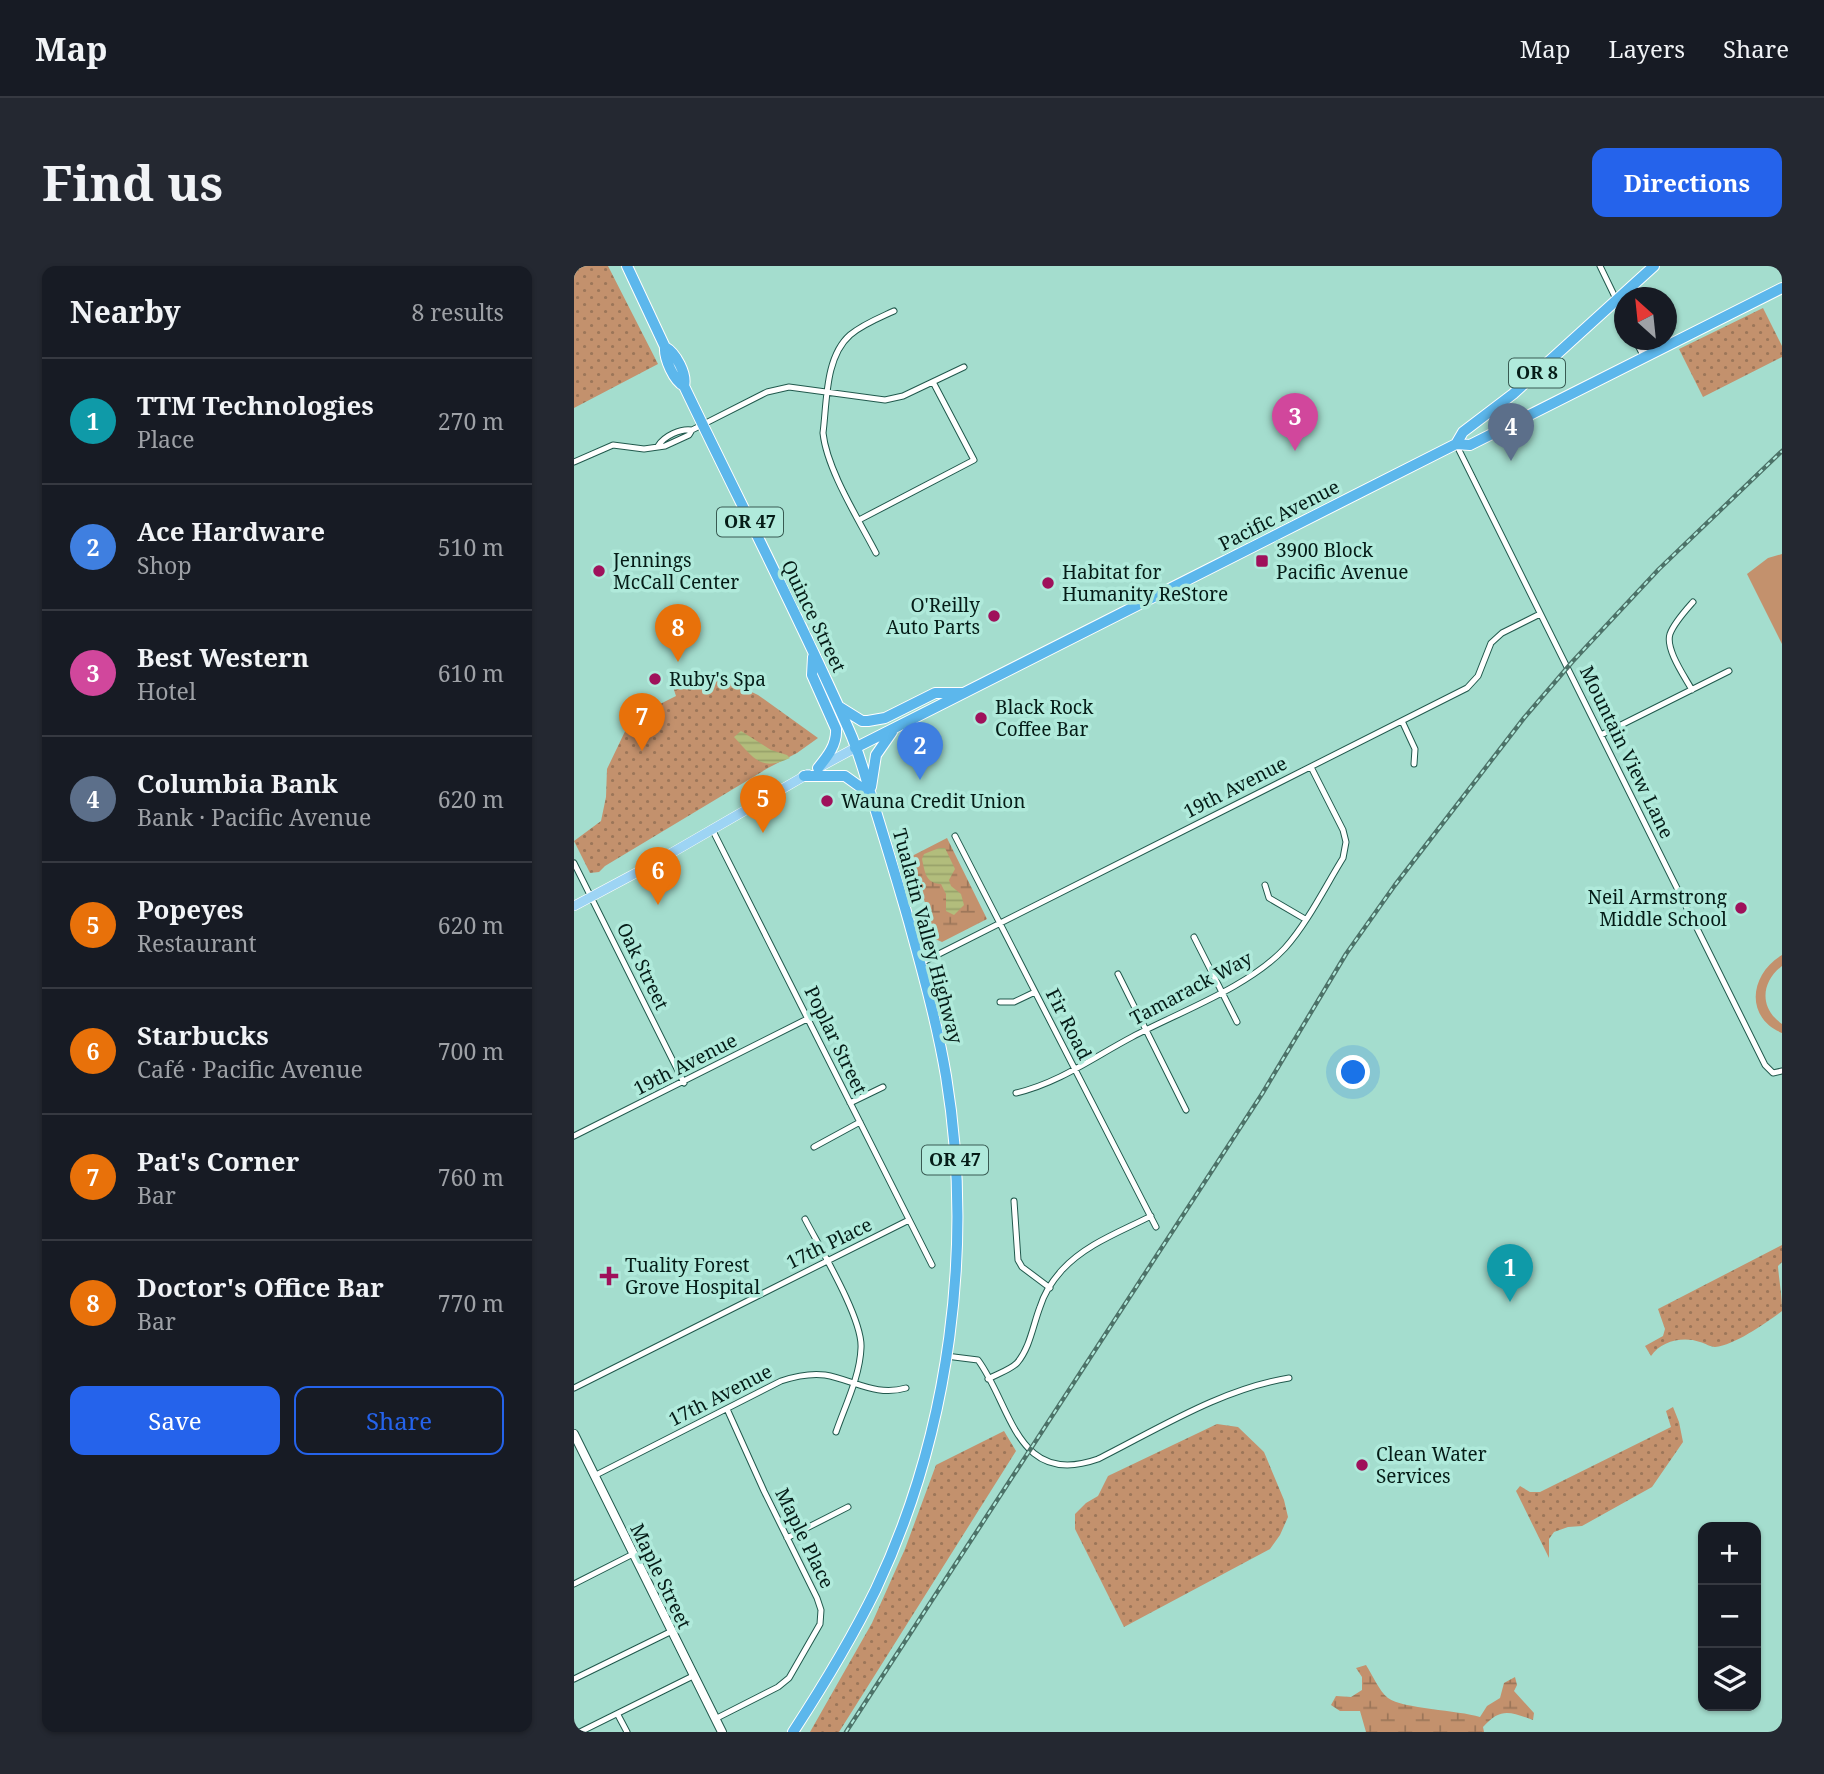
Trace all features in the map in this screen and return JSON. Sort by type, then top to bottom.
[{"type":"highway","name":"Quince Street","points":[[626,266],[666,347],[672,351],[686,380],[684,386],[838,706],[855,748]]},
{"type":"highway","name":"OR 8","points":[[1630,287],[1654,266]]},
{"type":"highway","name":"Pacific Avenue","points":[[855,748],[1456,444],[1470,445],[1782,288]]},
{"type":"highway","name":"OR 8","points":[[1456,444],[1463,432],[1513,394],[1614,301]]},
{"type":"highway","points":[[813,655],[812,675],[836,729],[831,751],[818,768]]},
{"type":"highway","points":[[838,706],[862,721],[868,721],[885,718],[935,692],[964,693]]},
{"type":"highway","points":[[804,776],[845,776],[870,794],[876,755],[894,729]]},
{"type":"highway","name":"Tualatin Valley Highway","points":[[793,1732],[850,1638],[877,1586],[895,1541],[925,1453],[946,1356],[955,1263],[955,1159],[947,1078],[936,1020],[855,748]]},
{"type":"main road","name":"Pacific Avenue","points":[[574,906],[855,748]]},
{"type":"street","points":[[1600,266],[1614,295]]},
{"type":"street","points":[[876,553],[824,445],[823,433],[833,362],[839,348],[850,335],[863,326],[894,311]]},
{"type":"street","points":[[1642,350],[1645,356]]},
{"type":"street","points":[[574,462],[613,445],[644,449],[665,446],[767,392],[789,387],[885,400],[903,396],[964,366]]},
{"type":"street","points":[[859,520],[974,460],[933,382]]},
{"type":"street","name":"Mountain View Lane","points":[[1456,444],[1765,1065],[1773,1073],[1782,1071]]},
{"type":"street","points":[[1692,690],[1678,667],[1670,644],[1670,635],[1693,602]]},
{"type":"street","name":"19th Avenue","points":[[921,964],[1467,688],[1478,676],[1491,643],[1502,633],[1540,614]]},
{"type":"street","points":[[1601,736],[1729,671]]},
{"type":"street","points":[[1402,721],[1415,749],[1414,764]]},
{"type":"street","name":"Tamarack Way","points":[[1016,1093],[1031,1090],[1074,1070],[1222,992],[1267,965],[1286,947],[1343,858],[1346,842],[1343,830],[1311,767]]},
{"type":"street","name":"Poplar Street","points":[[712,829],[932,1265]]},
{"type":"street","name":"Fir Road","points":[[955,836],[1156,1227]]},
{"type":"street","name":"Oak Street","points":[[574,863],[684,1083]]},
{"type":"street","points":[[1265,885],[1269,898],[1305,919]]},
{"type":"street","points":[[1194,937],[1237,1022]]},
{"type":"street","points":[[1118,974],[1186,1110]]},
{"type":"street","points":[[1000,1002],[1014,1002],[1035,992]]},
{"type":"street","name":"19th Avenue","points":[[574,1136],[809,1018]]},
{"type":"street","points":[[850,1103],[883,1087]]},
{"type":"street","points":[[814,1147],[860,1122]]},
{"type":"street","points":[[1014,1201],[1018,1260],[1022,1268],[1049,1288]]},
{"type":"street","points":[[988,1379],[1012,1367],[1021,1357],[1041,1303],[1062,1271],[1094,1244],[1151,1216]]},
{"type":"street","points":[[806,1219],[860,1334],[859,1362],[836,1432]]},
{"type":"street","name":"17th Place","points":[[574,1388],[909,1220]]},
{"type":"street","points":[[946,1356],[978,1360],[1015,1432],[1024,1444],[1045,1460],[1066,1465],[1085,1464],[1098,1459],[1242,1390],[1289,1378]]},
{"type":"street","name":"17th Avenue","points":[[594,1476],[797,1376],[826,1375],[881,1392],[906,1388]]},
{"type":"street","name":"Maple Place","points":[[715,1718],[784,1683],[820,1624],[821,1610],[727,1409]]},
{"type":"street","name":"Maple Street","points":[[574,1434],[722,1732]]},
{"type":"street","points":[[787,1538],[848,1507]]},
{"type":"street","points":[[574,1584],[633,1554]]},
{"type":"street","points":[[574,1679],[670,1632]]},
{"type":"street","points":[[580,1732],[693,1676]]},
{"type":"street","points":[[618,1715],[627,1732]]},
{"type":"green space","points":[[574,266],[608,266],[658,364],[574,408]]},
{"type":"green space","points":[[1763,308],[1782,346],[1782,357],[1703,397],[1679,349]]},
{"type":"green space","points":[[1782,554],[1782,644],[1747,574],[1768,558]]},
{"type":"green space","points":[[711,681],[733,683],[758,695],[818,738],[599,872],[590,873],[574,841],[601,821],[606,797],[607,769],[630,721],[648,702],[652,708],[676,696],[673,687]]},
{"type":"green space","points":[[947,838],[987,919],[942,942],[935,939],[912,856]]},
{"type":"green space","points":[[1782,955],[1782,966],[1775,972],[1767,987],[1766,1003],[1782,1024],[1782,1033],[1761,1017],[1756,995],[1763,973]]},
{"type":"green space","points":[[1782,1245],[1782,1262],[1778,1266],[1782,1311],[1732,1342],[1713,1347],[1693,1340],[1680,1340],[1666,1343],[1651,1356],[1645,1346],[1663,1336],[1665,1329],[1658,1309]]},
{"type":"green space","points":[[1673,1407],[1683,1442],[1652,1487],[1582,1526],[1554,1532],[1549,1539],[1549,1558],[1516,1491],[1520,1486],[1530,1492],[1540,1492],[1671,1427],[1666,1411]]},
{"type":"green space","points":[[1217,1424],[1238,1427],[1264,1452],[1284,1500],[1288,1517],[1280,1535],[1270,1549],[1124,1627],[1075,1529],[1075,1514],[1098,1496],[1108,1476]]},
{"type":"green space","points":[[1004,1431],[1016,1451],[839,1732],[810,1732],[872,1623],[905,1549],[936,1465]]},
{"type":"green space","points":[[1366,1665],[1382,1691],[1395,1702],[1480,1717],[1487,1706],[1500,1698],[1504,1683],[1515,1677],[1517,1685],[1514,1691],[1534,1713],[1533,1720],[1506,1713],[1489,1721],[1483,1727],[1484,1732],[1366,1732],[1360,1711],[1340,1711],[1331,1705],[1336,1696],[1351,1697],[1362,1690],[1362,1677],[1356,1668]]},
{"type":"shaded area","points":[[741,731],[771,750],[790,758],[771,764],[758,761],[734,737]]},
{"type":"shaded area","points":[[945,848],[955,869],[949,880],[951,886],[961,894],[964,905],[954,915],[946,911],[946,894],[941,884],[929,879],[924,868],[924,854]]},
{"type":"railway","points":[[846,1732],[1262,1094],[1346,954],[1395,885],[1524,718],[1573,661],[1659,569],[1782,451]]},
{"type":"place","name":"Best Western","points":[[1295,451]]},
{"type":"place","name":"Columbia Bank","points":[[1511,461]]},
{"type":"place","name":"3900 Block Pacific Avenue","points":[[1262,561]]},
{"type":"place","name":"Jennings McCall Center","points":[[599,571]]},
{"type":"place","name":"Habitat for Humanity ReStore","points":[[1048,583]]},
{"type":"place","name":"O'Reilly Auto Parts","points":[[994,616]]},
{"type":"place","name":"Doctor's Office Bar","points":[[678,662]]},
{"type":"place","name":"Ruby's Spa","points":[[655,679]]},
{"type":"place","name":"Black Rock Coffee Bar","points":[[981,718]]},
{"type":"place","name":"Pat's Corner","points":[[642,751]]},
{"type":"place","name":"Ace Hardware","points":[[920,780]]},
{"type":"place","name":"Wauna Credit Union","points":[[827,801]]},
{"type":"place","name":"Popeyes","points":[[763,833]]},
{"type":"place","name":"Starbucks","points":[[658,905]]},
{"type":"place","name":"Neil Armstrong Middle School","points":[[1741,908]]},
{"type":"place","name":"Tuality Forest Grove Hospital","points":[[609,1276]]},
{"type":"place","name":"TTM Technologies","points":[[1510,1302]]},
{"type":"place","name":"Clean Water Services","points":[[1362,1465]]}]
